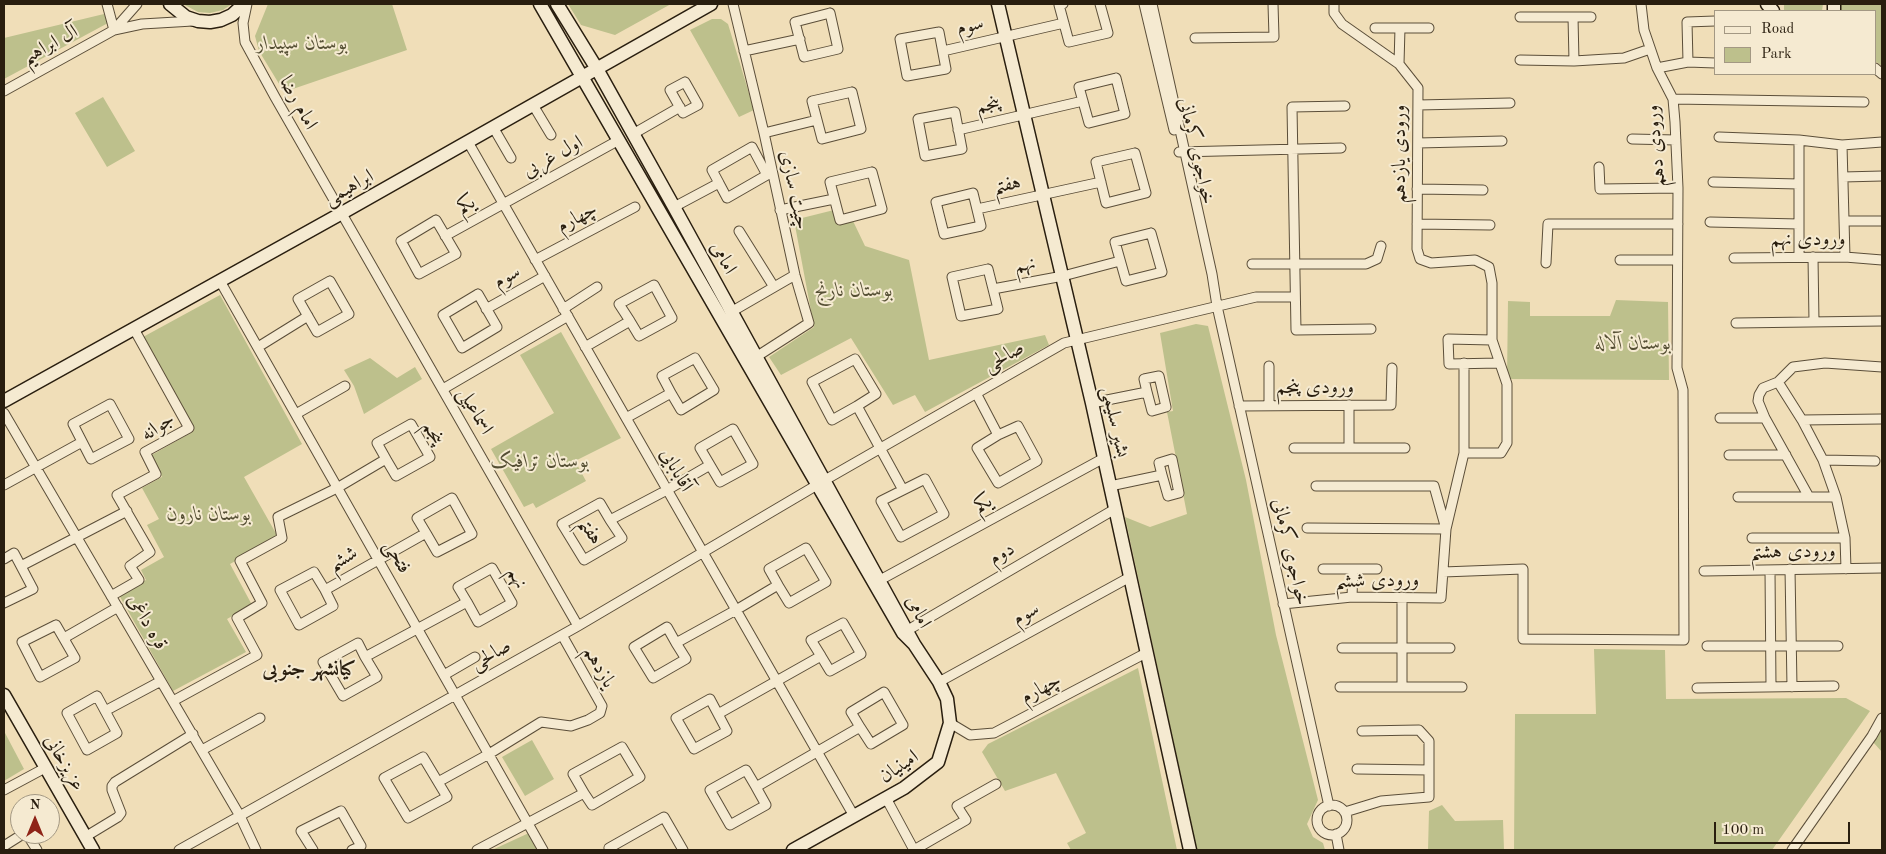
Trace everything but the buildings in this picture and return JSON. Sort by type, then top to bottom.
[{"type":"main road","points":[[170,4],[186,17],[210,22],[232,15],[246,4]]},
{"type":"main road","name":"امامی","points":[[540,4],[821,483],[880,580],[914,644]]},
{"type":"main road","name":"امامی","points":[[557,4],[674,207],[903,633],[914,644]]},
{"type":"main road","name":"ابراهیمی","points":[[4,401],[342,213],[711,4]]},
{"type":"main road","name":"بشیر سلیمی","points":[[998,4],[1092,403],[1190,850]]},
{"type":"main road","points":[[619,140],[632,134]]},
{"type":"main road","name":"امینیان","points":[[793,850],[904,788],[938,762],[950,724],[947,699],[939,682],[914,644]]},
{"type":"main road","name":"عزیزخانی","points":[[4,695],[92,850]]},
{"type":"street","points":[[106,4],[114,30]]},
{"type":"street","points":[[114,30],[137,4]]},
{"type":"street","name":"امام رضا","points":[[246,4],[243,23],[245,42],[342,213]]},
{"type":"street","name":"چیت سازی","points":[[733,4],[795,275],[808,323],[756,357]]},
{"type":"street","points":[[1063,4],[1059,5],[1069,42],[1108,33],[1100,4]]},
{"type":"street","name":"خواجوی کرمانی","points":[[1144,4],[1182,152]]},
{"type":"street","name":"خواجوی کرمانی","points":[[1152,4],[1207,276],[1217,306],[1328,806]]},
{"type":"street","points":[[1195,38],[1274,37],[1273,4]]},
{"type":"street","name":"ورودی یازدهم","points":[[1334,4],[1334,13],[1342,24],[1399,64],[1418,88],[1417,249],[1420,259],[1431,263],[1475,260],[1489,267],[1492,283],[1492,340]]},
{"type":"street","name":"ورودی دهم","points":[[1443,572],[1523,569],[1523,639],[1684,640],[1683,390],[1677,368],[1678,188],[1676,140],[1673,100],[1650,49],[1644,30],[1641,4]]},
{"type":"street","points":[[830,13],[838,49],[804,57],[800,39],[795,22],[830,13]]},
{"type":"street","points":[[1520,17],[1591,17]]},
{"type":"street","points":[[1573,17],[1574,61]]},
{"type":"street","points":[[114,30],[142,24],[198,21]]},
{"type":"street","points":[[1688,62],[1687,22],[1714,21]]},
{"type":"street","points":[[1006,36],[1064,23]]},
{"type":"street","points":[[1375,28],[1429,28]]},
{"type":"street","points":[[1399,64],[1400,28]]},
{"type":"street","name":"آل ابراهیم","points":[[4,91],[114,30]]},
{"type":"street","points":[[939,32],[943,51],[946,69],[907,76],[900,39],[939,32]]},
{"type":"street","name":"سوم","points":[[943,51],[1006,36]]},
{"type":"street","points":[[744,51],[800,39]]},
{"type":"street","points":[[1520,60],[1574,61],[1624,58],[1650,49]]},
{"type":"street","points":[[1657,68],[1688,62],[1714,63]]},
{"type":"street","points":[[1116,78],[1125,114],[1089,123],[1083,101],[1079,87],[1116,78]]},
{"type":"street","points":[[852,92],[861,128],[822,139],[817,120],[812,101],[852,92]]},
{"type":"street","points":[[1673,100],[1864,102]]},
{"type":"street","points":[[1025,115],[1083,101]]},
{"type":"street","points":[[1418,105],[1510,103]]},
{"type":"street","points":[[533,105],[551,135]]},
{"type":"street","points":[[1344,106],[1292,107],[1296,330],[1371,328]]},
{"type":"street","points":[[632,134],[680,107]]},
{"type":"street","points":[[955,112],[958,130],[962,149],[925,156],[918,119],[955,112]]},
{"type":"street","name":"پنجم","points":[[958,130],[1025,115]]},
{"type":"street","points":[[764,133],[817,120]]},
{"type":"street","points":[[493,127],[511,158]]},
{"type":"street","points":[[1719,137],[1799,140],[1842,145],[1882,142]]},
{"type":"street","points":[[1632,139],[1676,140]]},
{"type":"street","name":"اول غربی","points":[[504,205],[619,140]]},
{"type":"street","points":[[1799,140],[1799,257]]},
{"type":"street","points":[[1418,143],[1502,141]]},
{"type":"street","name":"آقابابایی","points":[[468,142],[854,816]]},
{"type":"street","points":[[1842,145],[1844,257]]},
{"type":"street","points":[[752,147],[767,175],[727,198],[719,183],[712,170],[752,147]]},
{"type":"street","points":[[1182,152],[1341,148]]},
{"type":"street","points":[[1135,153],[1146,193],[1106,203],[1100,182],[1096,162],[1135,153]]},
{"type":"street","points":[[1599,167],[1600,189],[1678,188]]},
{"type":"street","points":[[872,172],[882,209],[840,220],[834,199],[830,182],[872,172]]},
{"type":"street","points":[[1843,177],[1882,176]]},
{"type":"street","name":"هفتم","points":[[978,209],[1044,196],[1100,182]]},
{"type":"street","points":[[1713,182],[1799,184]]},
{"type":"street","points":[[674,207],[719,183]]},
{"type":"street","points":[[1418,190],[1483,190]]},
{"type":"street","points":[[974,193],[978,209],[981,226],[944,234],[936,202],[974,193]]},
{"type":"street","points":[[780,210],[834,199]]},
{"type":"street","name":"یکم","points":[[445,236],[504,205]]},
{"type":"street","name":"چهارم","points":[[535,260],[635,207]]},
{"type":"street","name":"اسماعیلی","points":[[342,213],[578,626]]},
{"type":"street","points":[[436,220],[445,236],[456,254],[419,274],[401,240],[436,220]]},
{"type":"street","points":[[1844,221],[1882,221]]},
{"type":"street","points":[[1710,222],[1799,224]]},
{"type":"street","points":[[1417,224],[1490,225]]},
{"type":"street","points":[[1546,263],[1548,224],[1678,224]]},
{"type":"street","points":[[739,231],[774,287]]},
{"type":"street","points":[[1151,233],[1162,272],[1126,281],[1120,261],[1115,242],[1151,233]]},
{"type":"street","points":[[1252,264],[1366,264],[1377,259],[1380,246]]},
{"type":"street","points":[[1813,257],[1814,322]]},
{"type":"street","name":"ورودی نهم","points":[[1734,258],[1844,257],[1882,260]]},
{"type":"street","points":[[1620,260],[1678,260]]},
{"type":"street","name":"نهم","points":[[993,289],[1063,276],[1120,261]]},
{"type":"street","points":[[988,269],[993,289],[998,309],[961,316],[952,277],[988,269]]},
{"type":"street","points":[[731,312],[795,275]]},
{"type":"street","name":"سوم","points":[[486,309],[545,276]]},
{"type":"street","name":"فتحی","points":[[220,281],[543,850]]},
{"type":"street","points":[[330,281],[349,314],[317,332],[308,316],[298,298],[330,281]]},
{"type":"street","points":[[654,285],[672,318],[639,336],[630,321],[619,304],[654,285]]},
{"type":"street","points":[[565,313],[597,288]]},
{"type":"street","points":[[478,294],[486,309],[497,327],[462,348],[443,315],[478,294]]},
{"type":"street","name":"صالحی","points":[[179,850],[578,626],[702,552],[1064,343],[1256,298],[1295,297]]},
{"type":"street","name":"پنجم","points":[[442,389],[565,313]]},
{"type":"street","points":[[258,347],[308,316]]},
{"type":"street","points":[[585,347],[630,321]]},
{"type":"street","points":[[1736,323],[1882,321]]},
{"type":"street","name":"جوانه","points":[[111,596],[139,580],[130,566],[150,552],[117,495],[156,474],[145,452],[189,428],[134,329]]},
{"type":"street","points":[[1464,453],[1501,453],[1507,443],[1507,384],[1500,363],[1492,340],[1448,339],[1449,364],[1500,363]]},
{"type":"street","points":[[695,358],[714,390],[681,410],[671,393],[662,376],[695,358]]},
{"type":"street","points":[[855,359],[876,394],[857,406],[832,420],[812,382],[855,359]]},
{"type":"street","points":[[1443,572],[1446,529],[1464,453],[1464,363]]},
{"type":"street","points":[[1809,497],[1765,418],[1758,401],[1759,395],[1763,388],[1778,382],[1793,367],[1825,363],[1882,367]]},
{"type":"street","points":[[1269,406],[1270,366]]},
{"type":"street","name":"ورودی پنجم","points":[[1239,406],[1391,405],[1392,368]]},
{"type":"street","points":[[1778,382],[1802,420],[1823,460],[1836,497],[1844,538],[1846,568]]},
{"type":"street","points":[[296,414],[345,386]]},
{"type":"street","points":[[1092,403],[1147,392]]},
{"type":"street","points":[[626,418],[671,393]]},
{"type":"street","points":[[976,393],[998,436]]},
{"type":"street","points":[[110,404],[129,439],[91,459],[82,442],[73,424],[110,404]]},
{"type":"street","points":[[857,406],[903,490]]},
{"type":"street","points":[[1349,406],[1349,448]]},
{"type":"street","name":"قره داغی","points":[[4,412],[35,468],[193,734],[240,816],[256,850]]},
{"type":"street","points":[[1720,418],[1765,418]]},
{"type":"street","points":[[1802,420],[1881,419]]},
{"type":"street","name":"پنجم","points":[[411,424],[430,457],[396,476],[386,459],[376,443],[411,424]]},
{"type":"street","points":[[1018,426],[1037,461],[998,483],[977,448],[998,436],[1018,426]]},
{"type":"street","points":[[733,429],[753,464],[720,482],[710,465],[700,448],[733,429]]},
{"type":"street","points":[[4,485],[82,442]]},
{"type":"street","points":[[1294,448],[1405,448]]},
{"type":"street","points":[[1729,455],[1786,455]]},
{"type":"street","name":"یکم","points":[[880,580],[1104,458]]},
{"type":"street","points":[[173,701],[257,655],[236,618],[262,603],[240,561],[282,538],[278,517],[337,488],[386,459]]},
{"type":"street","points":[[1823,460],[1875,461]]},
{"type":"street","name":"هفتم","points":[[610,520],[710,465]]},
{"type":"street","points":[[1110,486],[1162,475]]},
{"type":"street","points":[[925,479],[944,514],[901,538],[881,501],[903,490],[925,479]]},
{"type":"street","points":[[1316,486],[1434,486],[1446,529]]},
{"type":"street","points":[[1738,497],[1836,497]]},
{"type":"street","points":[[452,498],[472,534],[437,552],[426,533],[417,518],[452,498]]},
{"type":"street","name":"هفتم","points":[[600,503],[610,520],[622,538],[584,560],[562,524],[600,503]]},
{"type":"street","name":"دوم","points":[[908,630],[1115,508]]},
{"type":"street","points":[[21,566],[127,511]]},
{"type":"street","points":[[1307,528],[1446,529]]},
{"type":"street","points":[[378,560],[426,533]]},
{"type":"street","points":[[1752,538],[1844,538]]},
{"type":"street","points":[[806,548],[826,582],[789,603],[778,585],[769,569],[806,548]]},
{"type":"street","points":[[4,559],[14,553],[33,589],[4,603]]},
{"type":"street","name":"ششم","points":[[325,590],[378,560]]},
{"type":"street","name":"نهم","points":[[492,568],[512,603],[478,622],[467,602],[458,587],[492,568]]},
{"type":"street","name":"ورودی هشتم","points":[[1704,571],[1882,568]]},
{"type":"street","points":[[1323,569],[1377,569]]},
{"type":"street","points":[[1352,597],[1353,569]]},
{"type":"street","points":[[1790,569],[1792,687]]},
{"type":"street","points":[[1770,570],[1771,687]]},
{"type":"street","name":"ششم","points":[[314,572],[325,590],[333,606],[300,625],[280,590],[314,572]]},
{"type":"street","name":"ورودی ششم","points":[[1283,604],[1352,597],[1441,598],[1443,572]]},
{"type":"street","name":"سوم","points":[[939,682],[1130,577]]},
{"type":"street","points":[[676,643],[778,585]]},
{"type":"street","points":[[1402,598],[1402,687]]},
{"type":"street","points":[[366,657],[467,602]]},
{"type":"street","points":[[64,638],[118,606]]},
{"type":"street","points":[[843,623],[861,654],[830,671],[821,656],[811,640],[843,623]]},
{"type":"street","points":[[56,625],[64,638],[75,658],[40,677],[22,642],[56,625]]},
{"type":"street","points":[[666,627],[676,643],[686,659],[653,678],[634,647],[666,627]]},
{"type":"street","name":"یازدهم","points":[[489,754],[541,722],[571,726],[588,720],[602,710],[602,706],[562,635]]},
{"type":"street","points":[[358,643],[366,657],[376,677],[343,696],[323,662],[358,643]]},
{"type":"street","points":[[1707,646],[1838,646]]},
{"type":"street","points":[[1342,648],[1450,648]]},
{"type":"street","name":"چهارم","points":[[950,724],[970,735],[994,733],[1146,653]]},
{"type":"street","points":[[718,714],[821,656]]},
{"type":"street","points":[[444,675],[475,657]]},
{"type":"street","points":[[105,711],[161,681]]},
{"type":"street","points":[[1697,688],[1834,686]]},
{"type":"street","points":[[1340,687],[1462,687]]},
{"type":"street","points":[[884,692],[904,725],[871,744],[860,727],[850,712],[884,692]]},
{"type":"street","points":[[97,696],[105,711],[117,733],[87,750],[67,713],[97,696]]},
{"type":"street","points":[[710,699],[718,714],[727,731],[694,749],[676,718],[710,699]]},
{"type":"street","points":[[202,750],[260,718]]},
{"type":"street","points":[[1792,850],[1872,736],[1882,718]]},
{"type":"street","points":[[756,787],[860,727]]},
{"type":"street","points":[[1345,812],[1381,801],[1429,797],[1429,741],[1420,730],[1362,731]]},
{"type":"street","points":[[85,837],[118,817],[121,813],[112,790],[115,782],[193,734]]},
{"type":"street","points":[[622,747],[640,777],[592,805],[584,793],[573,774],[622,747]]},
{"type":"street","points":[[438,782],[489,754]]},
{"type":"street","points":[[423,757],[438,782],[447,797],[408,818],[384,778],[423,757]]},
{"type":"street","points":[[4,790],[45,768]]},
{"type":"street","points":[[1357,769],[1429,770]]},
{"type":"street","points":[[746,770],[756,787],[766,805],[730,824],[710,790],[746,770]]},
{"type":"street","points":[[886,798],[914,850],[966,820],[957,806],[996,784]]},
{"type":"street","points":[[477,850],[584,793]]},
{"type":"street","points":[[1338,806],[1345,812],[1346,826],[1340,833],[1327,834],[1320,828],[1318,814],[1324,807],[1338,806]]},
{"type":"street","points":[[312,850],[301,831],[341,811],[361,846],[352,850]]},
{"type":"street","points":[[610,850],[609,848],[664,817],[683,850]]},
{"type":"street","points":[[1336,834],[1339,850]]},
{"type":"green space","points":[[183,4],[232,4],[223,10],[210,13],[198,12]]},
{"type":"green space","name":"بوستان سپیدار","points":[[268,4],[392,4],[407,50],[284,92],[259,51],[255,36]]},
{"type":"green space","points":[[568,4],[671,4],[615,35],[581,25]]},
{"type":"green space","points":[[1784,4],[1823,4],[1822,10],[1784,10]]},
{"type":"green space","points":[[1838,4],[1882,4],[1882,66],[1876,62],[1876,10],[1838,10]]},
{"type":"green space","points":[[104,14],[108,23],[4,79],[4,38]]},
{"type":"green space","points":[[712,19],[721,19],[728,24],[754,110],[739,117],[690,30]]},
{"type":"green space","points":[[103,97],[135,151],[107,167],[75,113]]},
{"type":"green space","name":"بوستان نارنج","points":[[834,210],[839,223],[853,221],[865,246],[909,260],[929,360],[1045,335],[1049,345],[925,412],[915,395],[893,405],[851,338],[781,375],[769,357],[814,327],[794,220]]},
{"type":"green space","name":"بوستان نارون","points":[[220,295],[302,444],[244,477],[278,537],[230,564],[252,605],[227,619],[246,652],[173,691],[119,595],[146,580],[141,570],[164,557],[147,525],[159,519],[142,488],[162,477],[150,456],[194,431],[143,337]]},
{"type":"green space","name":"بوستان آلاله","points":[[1616,300],[1668,302],[1669,380],[1507,379],[1508,301],[1530,302],[1530,316],[1610,316]]},
{"type":"green space","points":[[1196,324],[1208,326],[1246,480],[1276,635],[1318,800],[1307,824],[1313,837],[1323,843],[1325,850],[1197,850],[1125,517],[1150,527],[1187,514],[1167,412],[1173,411],[1160,333]]},
{"type":"green space","name":"بوستان ترافیک","points":[[561,332],[621,438],[575,461],[586,481],[536,508],[533,503],[524,507],[491,449],[554,413],[520,355]]},
{"type":"green space","points":[[370,358],[397,378],[415,367],[422,379],[364,414],[354,386],[344,370]]},
{"type":"green space","points":[[1594,649],[1665,650],[1666,699],[1846,698],[1870,711],[1772,850],[1514,850],[1515,714],[1596,714]]},
{"type":"green space","points":[[1138,668],[1177,850],[1071,850],[1067,843],[1086,833],[1056,773],[1005,791],[982,752],[988,744]]},
{"type":"green space","points":[[1882,726],[1882,752],[1873,742]]},
{"type":"green space","points":[[4,731],[24,769],[4,781]]},
{"type":"green space","points":[[532,740],[554,779],[525,796],[502,757]]},
{"type":"green space","points":[[1442,805],[1455,821],[1503,820],[1504,850],[1428,850],[1429,811]]},
{"type":"green space","points":[[529,833],[540,850],[492,850]]},
{"type":"district","name":"کیانشهر جنوبی","points":[[309,669]]}]
